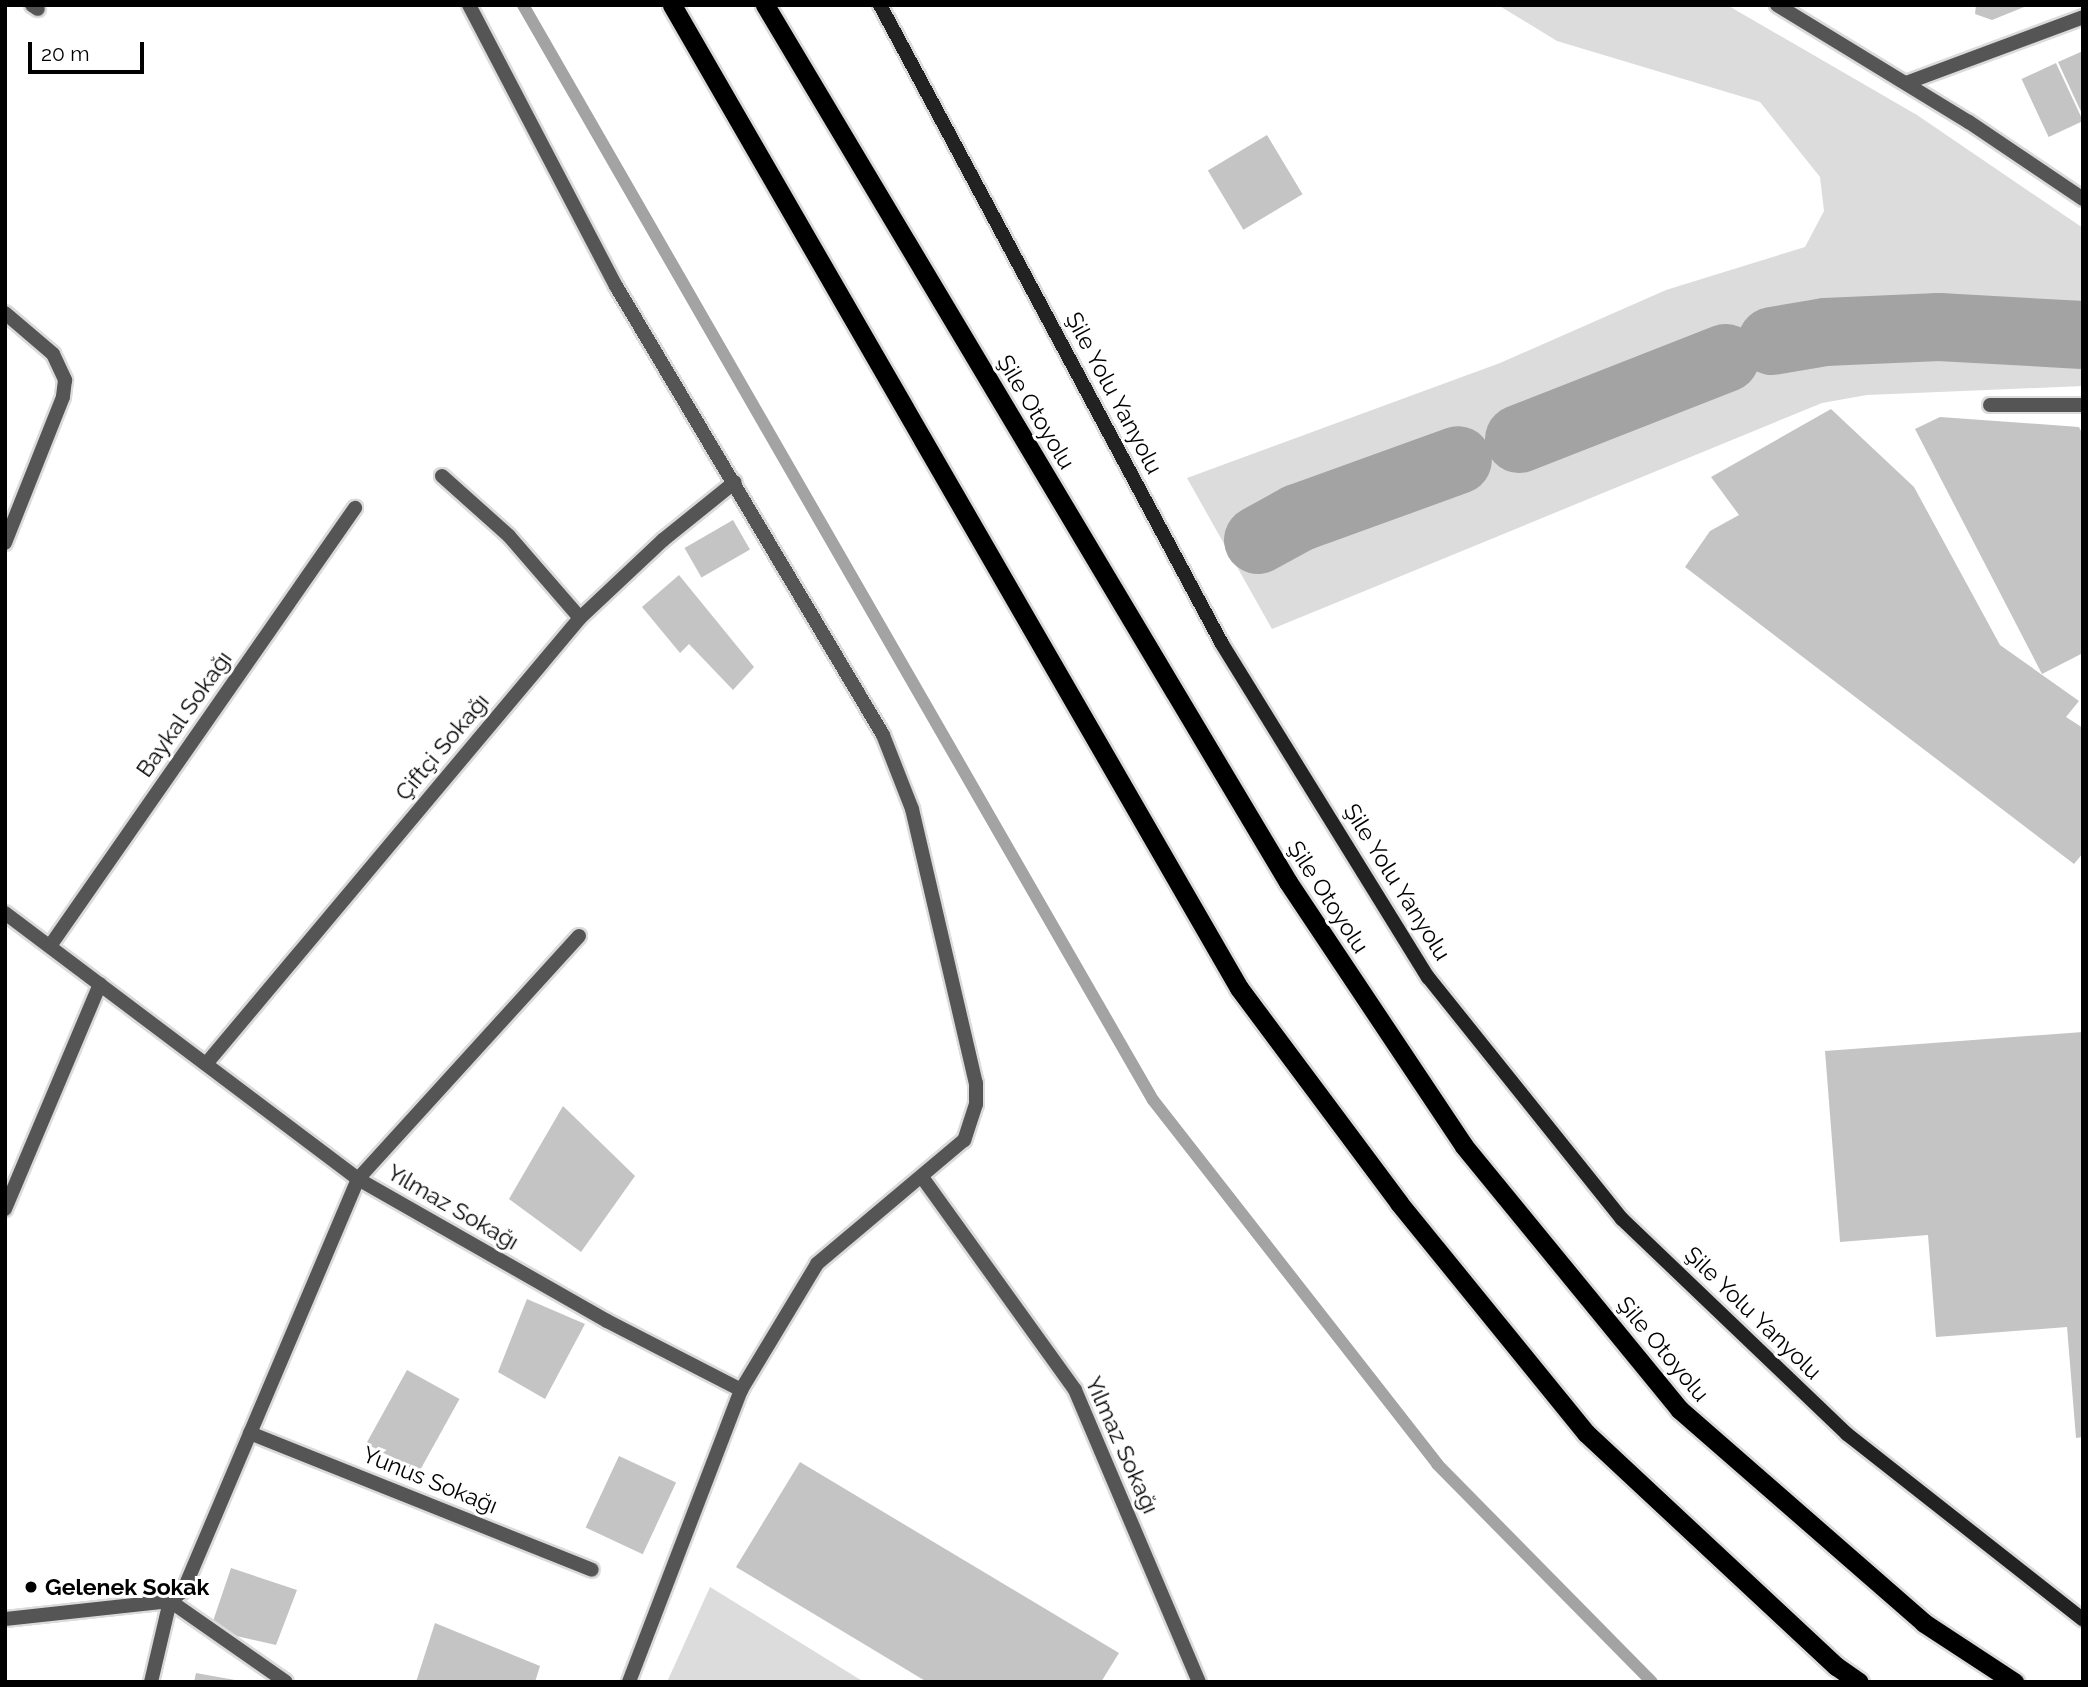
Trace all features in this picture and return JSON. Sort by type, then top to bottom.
[{"type":"highway","points":[[672,5],[1239,988],[1399,1203],[1586,1433],[1836,1666],[1859,1682]]},
{"type":"highway","name":"Şile Otoyolu","points":[[765,5],[1288,882],[1464,1146],[1679,1409],[1924,1623],[2014,1682]]},
{"type":"main road","name":"Şile Yolu Yanyolu","points":[[880,5],[1222,644],[1429,977],[1622,1219],[1847,1434],[2083,1620]]},
{"type":"street","points":[[469,5],[616,286],[735,482],[883,735],[912,808],[976,1083],[976,1104],[964,1140],[817,1264],[741,1390],[629,1682]]},
{"type":"street","points":[[1777,5],[1906,83],[2083,199]]},
{"type":"street","points":[[1906,83],[2083,17]]},
{"type":"street","points":[[5,313],[53,354],[65,380],[63,397],[5,543]]},
{"type":"street","points":[[1990,405],[2083,405]]},
{"type":"street","points":[[442,476],[509,536],[580,618]]},
{"type":"street","name":"Çiftçi Sokağı","points":[[206,1064],[580,618],[663,541],[735,482]]},
{"type":"street","name":"Baykal Sokağı","points":[[50,946],[355,508]]},
{"type":"street","points":[[5,913],[358,1179],[183,1591],[170,1601],[5,1619]]},
{"type":"street","name":"Yılmaz Sokağı","points":[[579,936],[358,1179],[607,1321],[741,1390]]},
{"type":"street","points":[[5,1209],[100,984]]},
{"type":"street","name":"Yılmaz Sokağı","points":[[922,1177],[1075,1390],[1199,1682]]},
{"type":"street","name":"Yunus Sokağı","points":[[250,1433],[592,1570]]},
{"type":"street","points":[[151,1682],[170,1601]]},
{"type":"street","points":[[170,1601],[286,1682]]},
{"type":"shaded area","points":[[1498,5],[1727,5],[1917,115],[2083,228],[2083,386],[1867,395],[1822,403],[1272,629],[1187,478],[1500,363],[1666,290],[1805,247],[1824,211],[1820,177],[1760,102],[1557,41]]},
{"type":"shaded area","points":[[710,1587],[864,1682],[667,1682]]},
{"type":"building","points":[[1976,5],[2029,5],[1992,20],[1975,14]]},
{"type":"building","points":[[2083,51],[2083,116],[2058,62]]},
{"type":"building","points":[[2056,63],[2083,121],[2049,137],[2022,79]]},
{"type":"building","points":[[1267,135],[1303,194],[1243,230],[1208,171]]},
{"type":"building","points":[[1831,409],[1914,487],[2000,645],[2079,701],[2066,717],[2083,728],[2083,853],[2074,864],[1685,567],[1710,531],[1739,515],[1711,477]]},
{"type":"building","points":[[1940,417],[2079,427],[2083,435],[2083,653],[2042,674],[1915,429]]},
{"type":"building","points":[[733,520],[750,549],[702,577],[685,548]]},
{"type":"building","points":[[679,575],[754,667],[733,690],[689,644],[680,653],[642,607]]},
{"type":"building","points":[[2083,1032],[2083,1437],[2076,1438],[2067,1327],[1936,1337],[1928,1235],[1840,1242],[1825,1051]]},
{"type":"building","points":[[563,1106],[635,1176],[581,1252],[509,1199]]},
{"type":"building","points":[[527,1299],[585,1324],[545,1399],[498,1372]]},
{"type":"building","points":[[407,1370],[459,1399],[419,1473],[366,1443]]},
{"type":"building","points":[[619,1456],[676,1483],[643,1554],[586,1528]]},
{"type":"building","points":[[800,1462],[1119,1653],[1101,1682],[927,1682],[736,1567]]},
{"type":"building","points":[[231,1568],[297,1590],[276,1645],[210,1630]]},
{"type":"building","points":[[435,1623],[540,1666],[535,1682],[416,1682]]},
{"type":"building","points":[[196,1673],[235,1680],[235,1682],[194,1682]]},
{"type":"waterway","points":[[523,5],[1153,1100],[1437,1464],[1652,1682]]},
{"type":"waterway","points":[[1772,341],[1825,332],[1939,327],[2083,335]]},
{"type":"waterway","points":[[1519,439],[1726,358]]},
{"type":"waterway","points":[[1258,540],[1298,518],[1458,460]]},
{"type":"place","name":"Gelenek Sokak","points":[[31,1587]]}]
